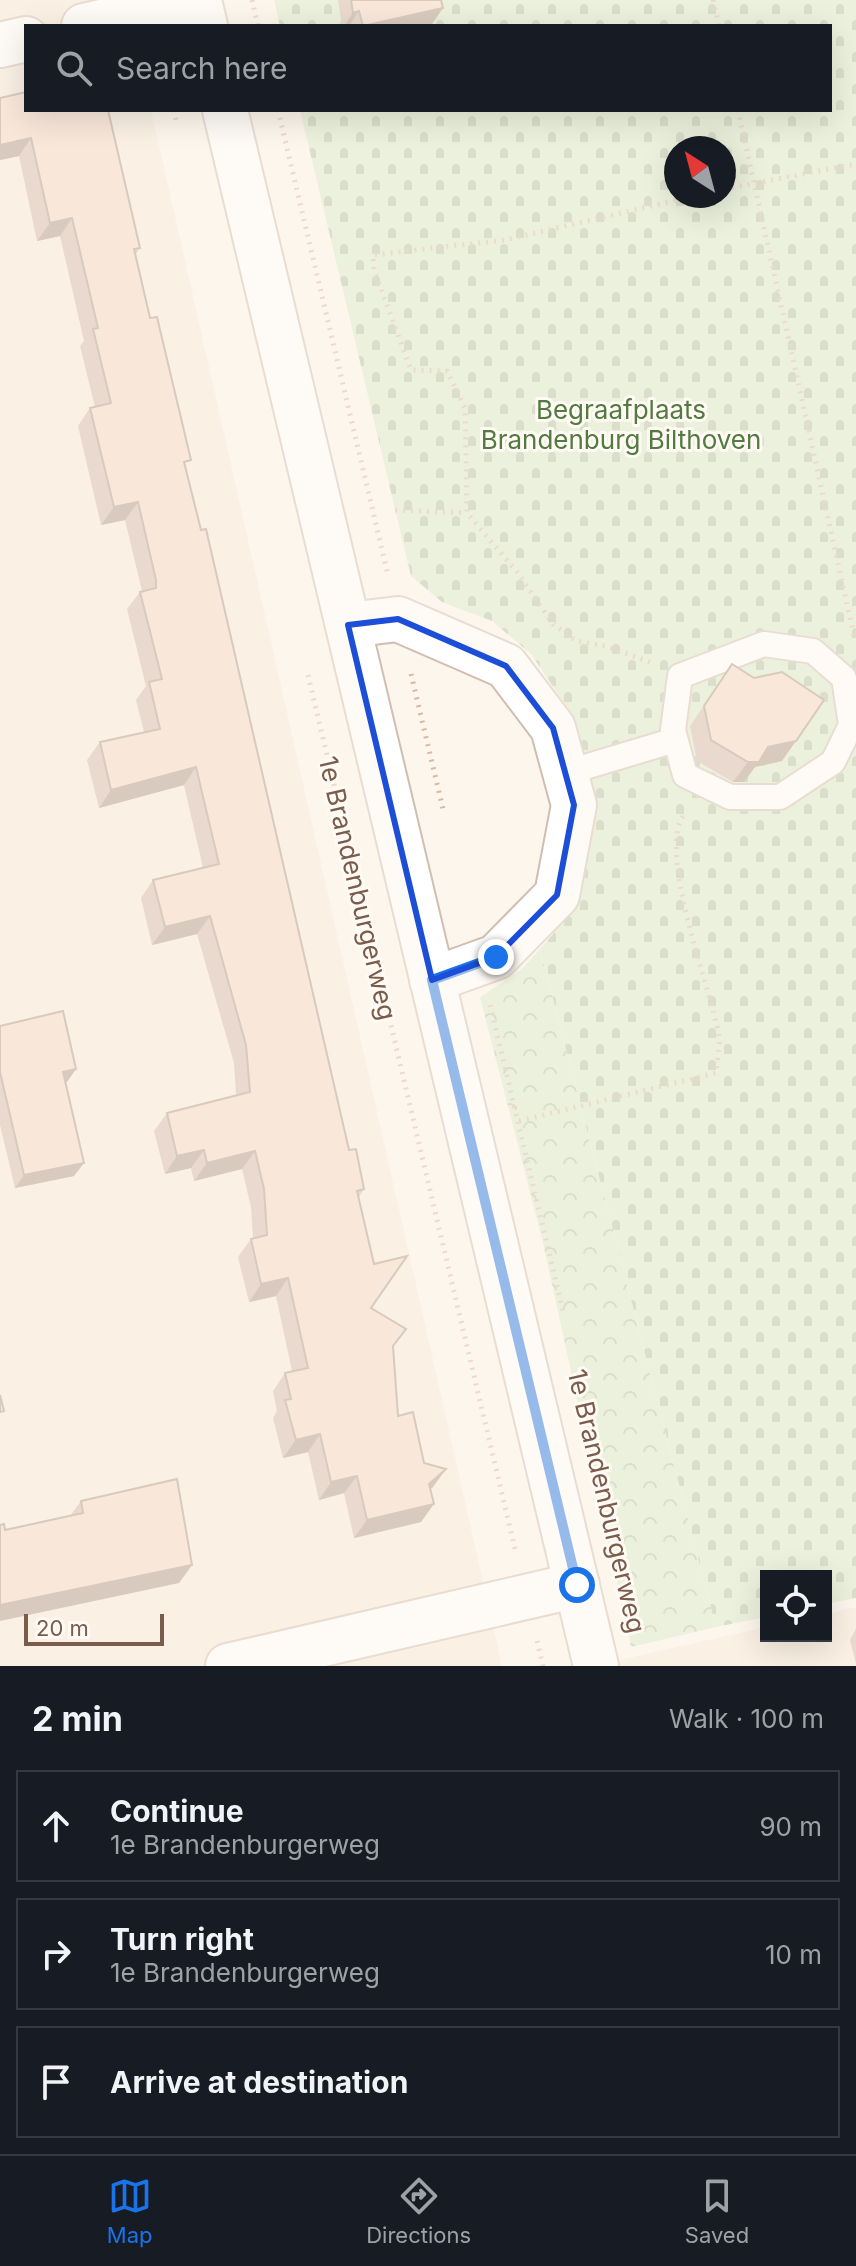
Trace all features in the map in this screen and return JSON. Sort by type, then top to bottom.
[{"type":"street","points":[[93,24],[199,0],[205,24]]},
{"type":"street","points":[[0,45],[24,39]]},
{"type":"street","name":"1e Brandenburgerweg","points":[[225,112],[596,1666]]},
{"type":"street","points":[[348,625],[398,619]]},
{"type":"street","name":"1e Brandenburgerweg","points":[[398,619],[506,666],[553,728],[574,805],[557,895],[496,957],[432,980]]},
{"type":"street","points":[[228,1666],[577,1585]]},
{"type":"lane","points":[[764,644],[813,651],[844,678],[851,725],[833,762],[780,797],[730,797],[685,775],[673,730],[680,676],[764,644]]},
{"type":"lane","points":[[565,773],[675,740]]},
{"type":"path","points":[[252,0],[258,24]]},
{"type":"path","points":[[713,0],[719,24]]},
{"type":"path","points":[[174,112],[181,141]]},
{"type":"path","points":[[278,112],[444,813]]},
{"type":"path","points":[[738,112],[856,644]]},
{"type":"path","points":[[736,186],[856,164]]},
{"type":"path","points":[[664,203],[505,240],[373,255],[374,270],[411,370],[447,371],[465,408],[467,513],[517,572],[553,624],[576,641],[638,656],[680,676]]},
{"type":"path","points":[[395,510],[467,513]]},
{"type":"path","name":"1e Brandenburgerweg","points":[[306,663],[543,1666]]},
{"type":"path","points":[[519,1121],[716,1073],[719,1039],[675,859],[677,823],[707,786]]},
{"type":"path","points":[[479,962],[565,1321]]},
{"type":"highlighted area","points":[[398,619],[506,666],[553,728],[574,805],[557,895],[496,957],[432,980],[348,625]]},
{"type":"shaded area","points":[[0,0],[126,0],[132,24],[24,24],[24,112],[151,112],[502,1666],[0,1666]]},
{"type":"shaded area","points":[[856,1607],[856,1666],[593,1666],[760,1628],[760,1642],[832,1642],[832,1613]]},
{"type":"green space","name":"Begraafplaats Brandenburg Bilthoven","points":[[274,0],[856,0],[856,1598],[832,1603],[832,1570],[760,1570],[760,1618],[716,1627],[540,949],[553,934],[572,895],[585,762],[566,706],[531,654],[492,621],[442,602],[411,576],[300,112],[832,112],[832,24],[280,24]]},
{"type":"green space","points":[[540,949],[716,1627],[631,1647],[543,1243],[480,997],[521,970]]},
{"type":"building","points":[[351,0],[441,0],[443,8],[372,24],[362,24],[359,11],[353,13]]},
{"type":"building","points":[[24,92],[24,112],[108,112],[140,248],[134,249],[150,318],[157,317],[191,460],[184,462],[201,530],[206,529],[349,1150],[356,1149],[364,1189],[357,1191],[374,1264],[407,1256],[371,1308],[406,1329],[393,1346],[398,1416],[413,1412],[424,1463],[446,1469],[429,1484],[434,1504],[367,1520],[357,1476],[331,1482],[320,1434],[296,1440],[285,1400],[291,1399],[285,1373],[308,1368],[288,1278],[261,1284],[251,1239],[267,1235],[264,1189],[255,1151],[207,1163],[204,1150],[177,1156],[167,1113],[250,1092],[246,1045],[210,916],[165,927],[153,880],[219,864],[196,767],[111,790],[100,742],[160,729],[149,682],[162,679],[140,592],[156,588],[156,580],[138,502],[114,507],[90,408],[111,403],[93,329],[98,328],[72,218],[50,223],[31,138],[0,145],[0,98]]},
{"type":"building","points":[[732,664],[754,678],[782,672],[824,700],[796,741],[768,747],[759,762],[748,762],[711,740],[704,706]]},
{"type":"building","points":[[63,1011],[76,1069],[63,1072],[84,1163],[24,1175],[0,1072],[0,1026]]},
{"type":"building","points":[[177,1479],[192,1565],[0,1605],[0,1525],[4,1524],[5,1530],[83,1513],[81,1501]]},
{"type":"route","points":[[496,957],[432,980],[577,1585]]}]
